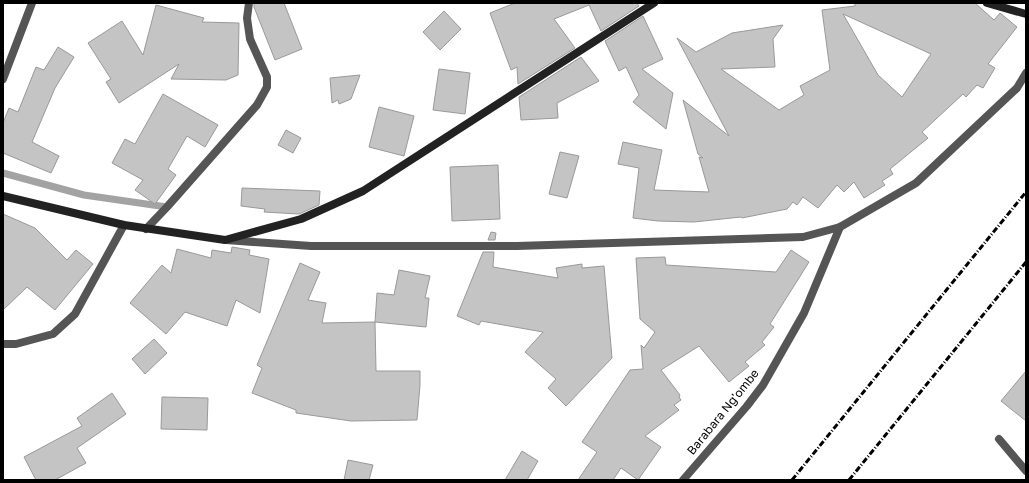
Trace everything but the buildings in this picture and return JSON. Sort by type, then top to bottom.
[{"type":"main road","points":[[3,196],[124,226],[225,240],[300,219],[363,191],[654,3]]},
{"type":"main road","points":[[987,3],[1026,14]]},
{"type":"street","points":[[3,79],[32,3]]},
{"type":"street","points":[[146,229],[248,115],[257,104],[267,87],[267,77],[250,39],[247,18],[249,3]]},
{"type":"street","points":[[225,240],[311,246],[517,246],[803,237],[840,227],[916,183],[1017,88],[1026,73]]},
{"type":"street","points":[[3,344],[16,344],[53,334],[75,314],[124,226]]},
{"type":"street","name":"Barabara Ng'ombe","points":[[683,480],[747,406],[766,380],[804,313],[840,227]]},
{"type":"street","points":[[999,439],[1026,471]]},
{"type":"waterway","points":[[3,173],[84,195],[167,207]]},
{"type":"railway","points":[[792,480],[1026,192]]},
{"type":"railway","points":[[849,480],[1026,262]]}]
